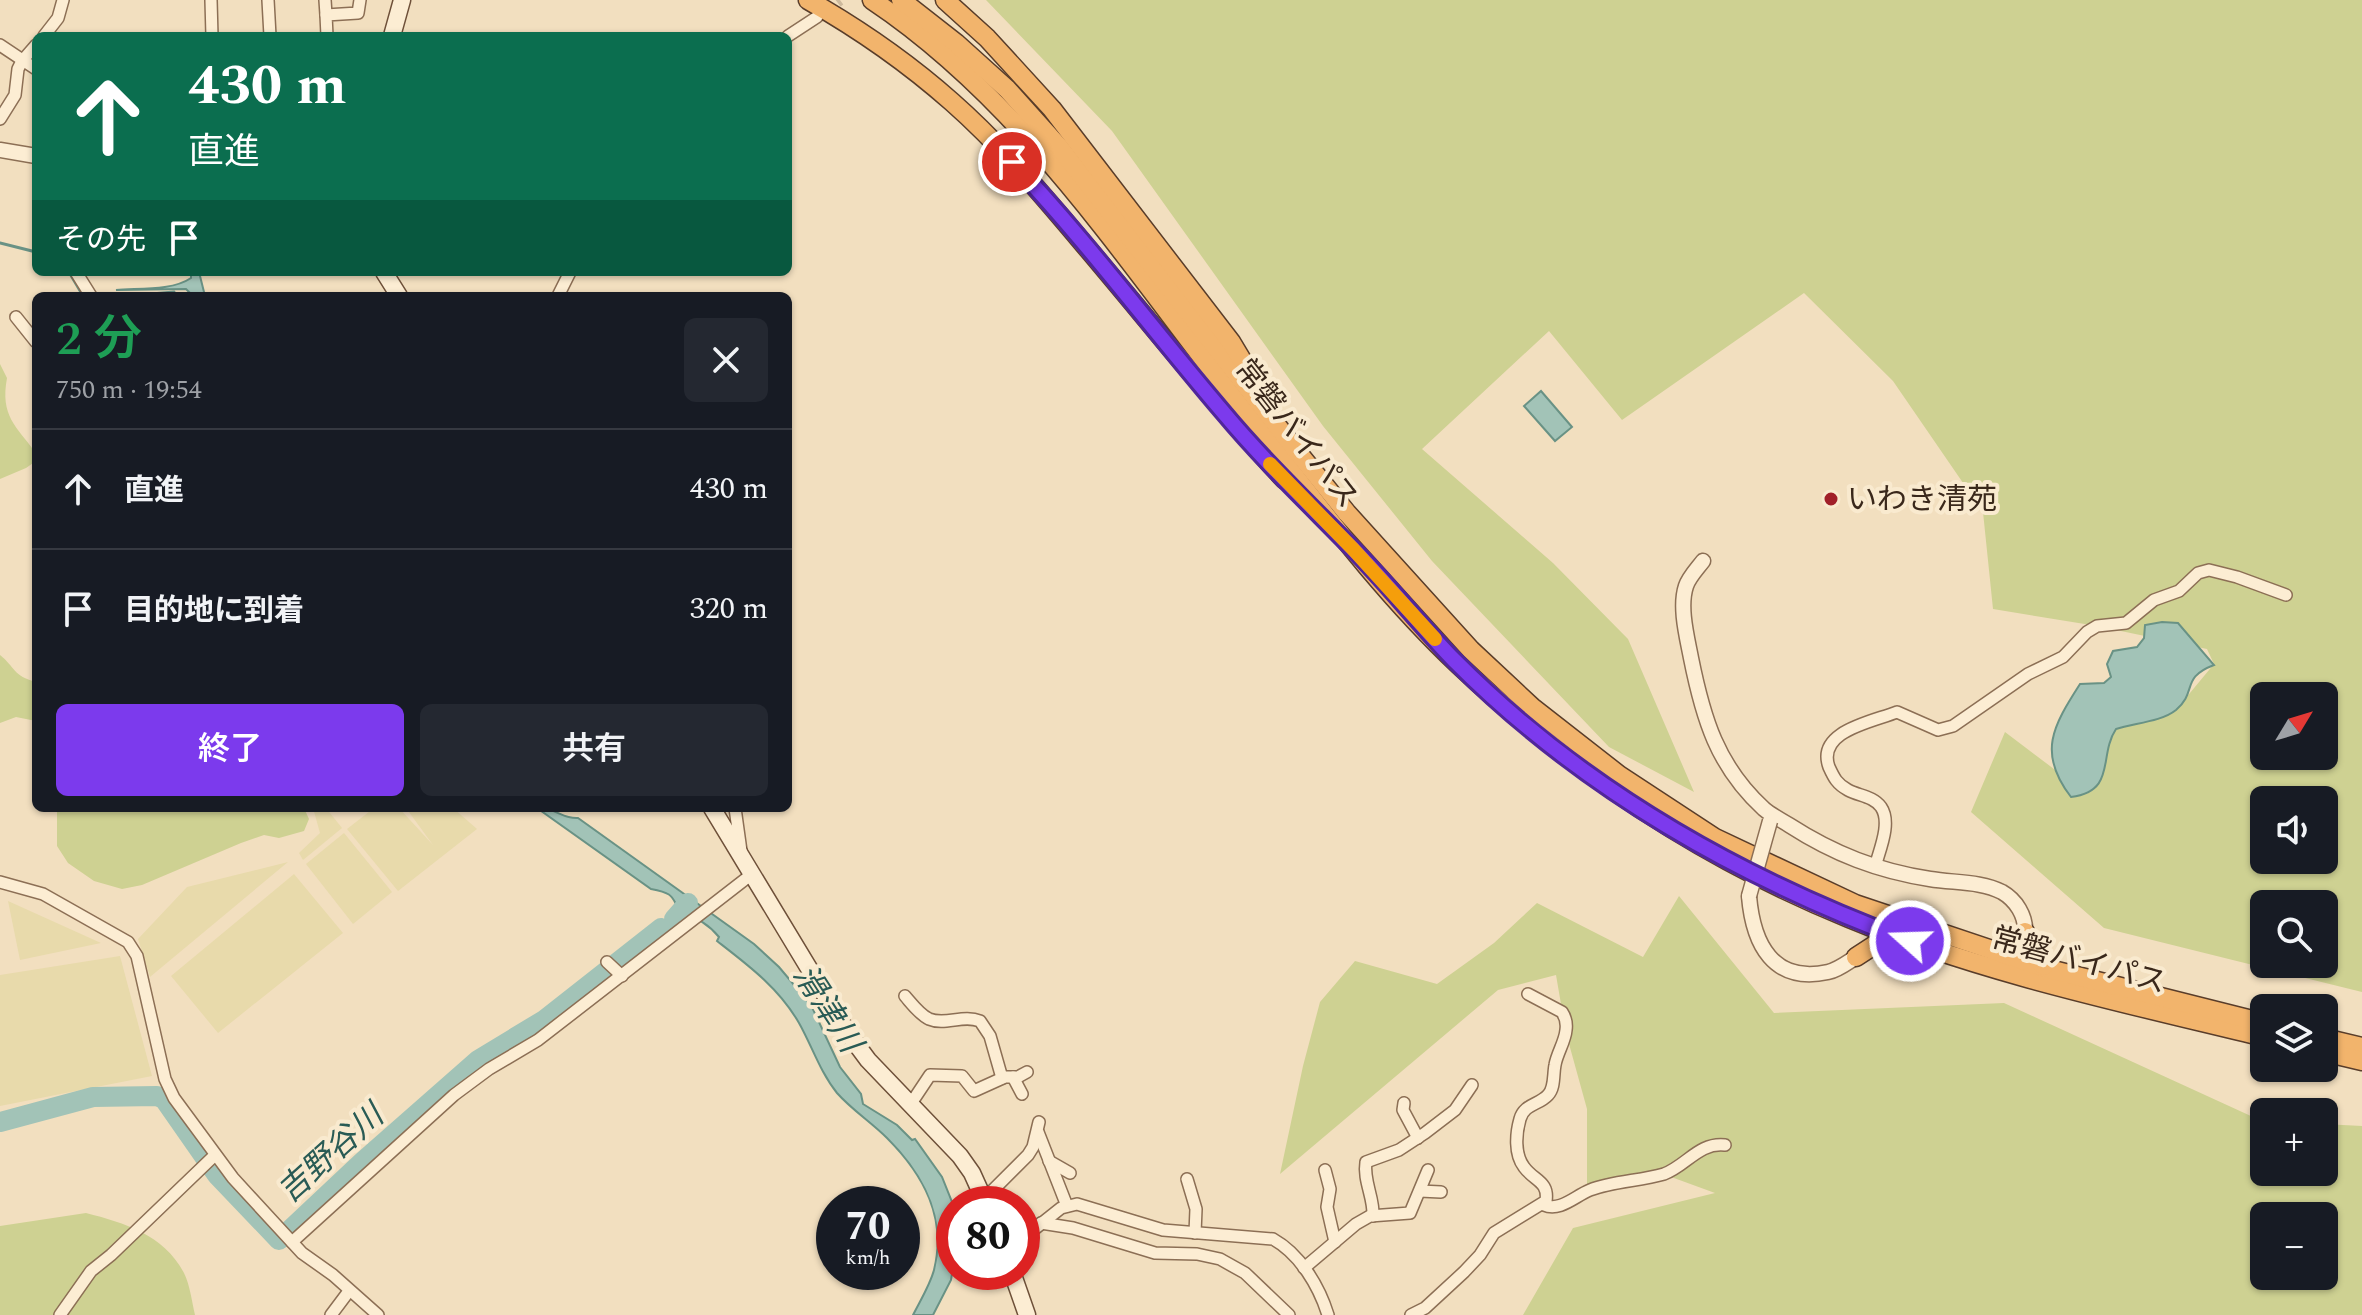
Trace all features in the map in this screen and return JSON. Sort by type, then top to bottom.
[{"type":"highway","name":"常磐バイパス","points":[[872,0],[932,43],[969,77],[1046,160],[1354,550],[1455,661],[1520,721],[1581,767],[1650,816],[1700,846],[1851,919],[1910,941],[2042,981],[2250,1033]]},
{"type":"highway","name":"常磐バイパス","points":[[901,0],[956,43],[1007,89],[1060,148],[1347,513],[1471,650],[1532,707],[1619,775],[1715,838],[1855,904],[2049,969],[2250,1019]]},
{"type":"highway","points":[[945,0],[1021,73],[1088,154],[1231,342],[1300,455]]},
{"type":"highway","points":[[813,8],[877,43],[974,122],[1031,182],[1225,414],[1303,500],[1354,550]]},
{"type":"highway","points":[[1851,919],[1859,933],[1856,957]]},
{"type":"highway","points":[[1987,950],[2019,943],[2025,932]]},
{"type":"highway","points":[[2025,932],[2029,952],[2049,969]]},
{"type":"highway","points":[[1856,957],[1876,944],[1910,941]]},
{"type":"highway","points":[[2338,1041],[2362,1047]]},
{"type":"highway","points":[[2338,1055],[2362,1061]]},
{"type":"main road","points":[[393,32],[402,0]]},
{"type":"main road","points":[[714,812],[848,1033],[868,1060],[960,1156],[978,1186]]},
{"type":"main road","points":[[1018,1290],[1027,1315]]},
{"type":"street","points":[[47,32],[58,18],[63,0]]},
{"type":"street","points":[[211,0],[212,32]]},
{"type":"street","points":[[268,0],[270,32]]},
{"type":"street","points":[[325,0],[327,32]]},
{"type":"street","points":[[326,15],[358,13],[360,0]]},
{"type":"street","points":[[792,32],[813,8]]},
{"type":"street","points":[[0,45],[32,67]]},
{"type":"street","points":[[0,119],[15,95],[18,69],[32,50]]},
{"type":"street","points":[[0,150],[32,155]]},
{"type":"street","points":[[16,317],[32,337]]},
{"type":"street","points":[[1703,561],[1684,590],[1685,629],[1698,696],[1713,741],[1740,783],[1767,815],[1856,861],[1933,879],[1993,888],[2016,905],[2026,921],[2025,932]]},
{"type":"street","points":[[1875,867],[1886,822],[1881,808],[1868,797],[1849,791],[1834,780],[1826,758],[1828,745],[1838,734],[1897,712],[1938,730],[1953,726],[2028,674],[2063,657],[2087,632],[2097,626],[2126,623],[2154,600],[2179,591],[2198,573],[2209,570],[2286,595]]},
{"type":"street","points":[[735,812],[741,858]]},
{"type":"street","points":[[1767,815],[1749,896],[1751,924],[1766,952],[1782,969],[1800,974],[1831,972],[1856,957]]},
{"type":"street","points":[[288,1237],[454,1095],[489,1069],[538,1040],[613,968],[681,928],[752,874]]},
{"type":"street","points":[[0,882],[43,894],[128,942],[137,956],[168,1088],[210,1160],[302,1253],[333,1275],[378,1315]]},
{"type":"street","points":[[1411,1315],[1425,1308],[1464,1272],[1494,1233],[1544,1205],[1548,1191],[1521,1163],[1516,1139],[1521,1114],[1547,1097],[1553,1088],[1555,1064],[1566,1025],[1562,1012],[1528,994]]},
{"type":"street","points":[[905,996],[932,1020],[966,1018],[980,1021],[1008,1078],[1022,1094]]},
{"type":"street","points":[[910,1105],[930,1075],[962,1076],[974,1091],[1027,1072]]},
{"type":"street","points":[[1373,1216],[1366,1162],[1399,1150],[1418,1138],[1455,1110],[1472,1085]]},
{"type":"street","points":[[1404,1103],[1403,1110],[1418,1138]]},
{"type":"street","points":[[999,1186],[1028,1155],[1038,1127],[1067,1206]]},
{"type":"street","points":[[1544,1205],[1558,1206],[1598,1187],[1664,1174],[1696,1152],[1717,1144],[1725,1145]]},
{"type":"street","points":[[60,1315],[91,1271],[210,1160]]},
{"type":"street","points":[[1049,1161],[1070,1173]]},
{"type":"street","points":[[1325,1170],[1330,1195],[1327,1207],[1335,1242]]},
{"type":"street","points":[[1304,1268],[1356,1224],[1373,1216],[1410,1213],[1428,1170]]},
{"type":"street","points":[[1187,1179],[1196,1209],[1195,1233]]},
{"type":"street","points":[[1420,1191],[1441,1192]]},
{"type":"street","points":[[1330,1195],[1345,1192]]},
{"type":"street","points":[[1041,1223],[1067,1206],[1086,1206],[1163,1230],[1273,1239],[1286,1246],[1304,1268],[1323,1299],[1328,1315]]},
{"type":"street","points":[[1041,1223],[1073,1228],[1155,1253],[1197,1254],[1220,1259],[1245,1273],[1289,1315]]},
{"type":"street","points":[[331,1315],[349,1291]]},
{"type":"shaded area","points":[[314,812],[329,812],[342,828],[303,860],[299,853],[320,833]]},
{"type":"shaded area","points":[[369,812],[403,812],[433,845],[409,812],[458,812],[477,829],[398,891],[347,829]]},
{"type":"shaded area","points":[[344,833],[392,892],[353,924],[306,864]]},
{"type":"shaded area","points":[[288,862],[150,977],[138,939],[187,887]]},
{"type":"shaded area","points":[[294,874],[343,933],[218,1033],[171,976]]},
{"type":"shaded area","points":[[8,901],[101,943],[20,960]]},
{"type":"shaded area","points":[[120,956],[152,1076],[0,1106],[0,975]]},
{"type":"green space","points":[[986,0],[2362,0],[2362,992],[2306,978],[2338,978],[2338,890],[2250,890],[2250,964],[2104,928],[1971,812],[2005,732],[2087,794],[2116,729],[2175,711],[2214,664],[2207,649],[1993,609],[1983,512],[1893,381],[1804,293],[1622,420],[1549,331],[1422,449],[1553,563],[1628,639],[1694,792],[1609,747],[1432,561],[1323,426],[1112,131]]},
{"type":"green space","points":[[0,364],[7,378],[8,411],[11,420],[32,448],[32,464],[0,479]]},
{"type":"green space","points":[[0,655],[18,674],[32,681],[32,720],[16,717],[0,723]]},
{"type":"green space","points":[[57,812],[306,812],[309,819],[304,831],[279,838],[264,835],[142,885],[122,889],[94,881],[68,863],[57,846]]},
{"type":"green space","points":[[1679,896],[1774,1013],[2004,1003],[2250,1116],[2250,1186],[2338,1186],[2338,1125],[2362,1126],[2362,1315],[1523,1315],[1573,1228],[1715,1193],[1663,1174],[1587,1191],[1587,1109],[1566,1033],[1556,975],[1498,990],[1280,1174],[1320,1002],[1355,961],[1437,984],[1494,943],[1537,903],[1643,957]]},
{"type":"green space","points":[[86,1213],[129,1226],[166,1249],[184,1273],[195,1315],[0,1315],[0,1226]]},
{"type":"water","points":[[200,276],[204,292],[189,292],[186,289],[116,290],[174,285]]},
{"type":"water","points":[[1541,391],[1572,427],[1555,441],[1524,406]]},
{"type":"water","points":[[2178,623],[2214,665],[2197,675],[2183,703],[2170,714],[2116,729],[2101,780],[2095,788],[2071,797],[2054,767],[2052,753],[2056,727],[2062,713],[2080,684],[2104,683],[2111,677],[2107,664],[2113,651],[2137,647],[2144,638],[2145,625]]},
{"type":"water","points":[[543,812],[578,818],[754,944],[779,967],[811,1005],[840,1067],[861,1094],[863,1104],[897,1125],[912,1140],[915,1139],[942,1177],[946,1186],[936,1186],[936,1224],[929,1198],[912,1167],[881,1132],[831,1085],[799,1023],[782,999],[717,941],[719,937],[711,929],[697,919],[682,914],[669,895],[651,889]]},
{"type":"water","points":[[936,1257],[936,1290],[946,1290],[933,1315],[913,1315],[927,1287]]},
{"type":"waterway","points":[[0,243],[32,251]]},
{"type":"waterway","points":[[71,276],[81,292]]},
{"type":"waterway","name":"吉野谷川","points":[[674,919],[688,903]]},
{"type":"waterway","name":"吉野谷川","points":[[0,1122],[93,1097],[157,1096],[164,1099],[217,1175],[279,1240],[478,1060],[544,1020],[661,928]]},
{"type":"tunnel","points":[[824,12],[840,0]]},
{"type":"slow traffic","points":[[1270,464],[1435,639]]},
{"type":"place","name":"いわき清苑","points":[[1831,499]]},
{"type":"route","points":[[1012,162],[1244,436],[1455,661],[1520,721],[1650,816],[1700,846],[1801,897],[1910,941]]},
{"type":"water label","name":"滑津川","points":[[828,1008]]}]
